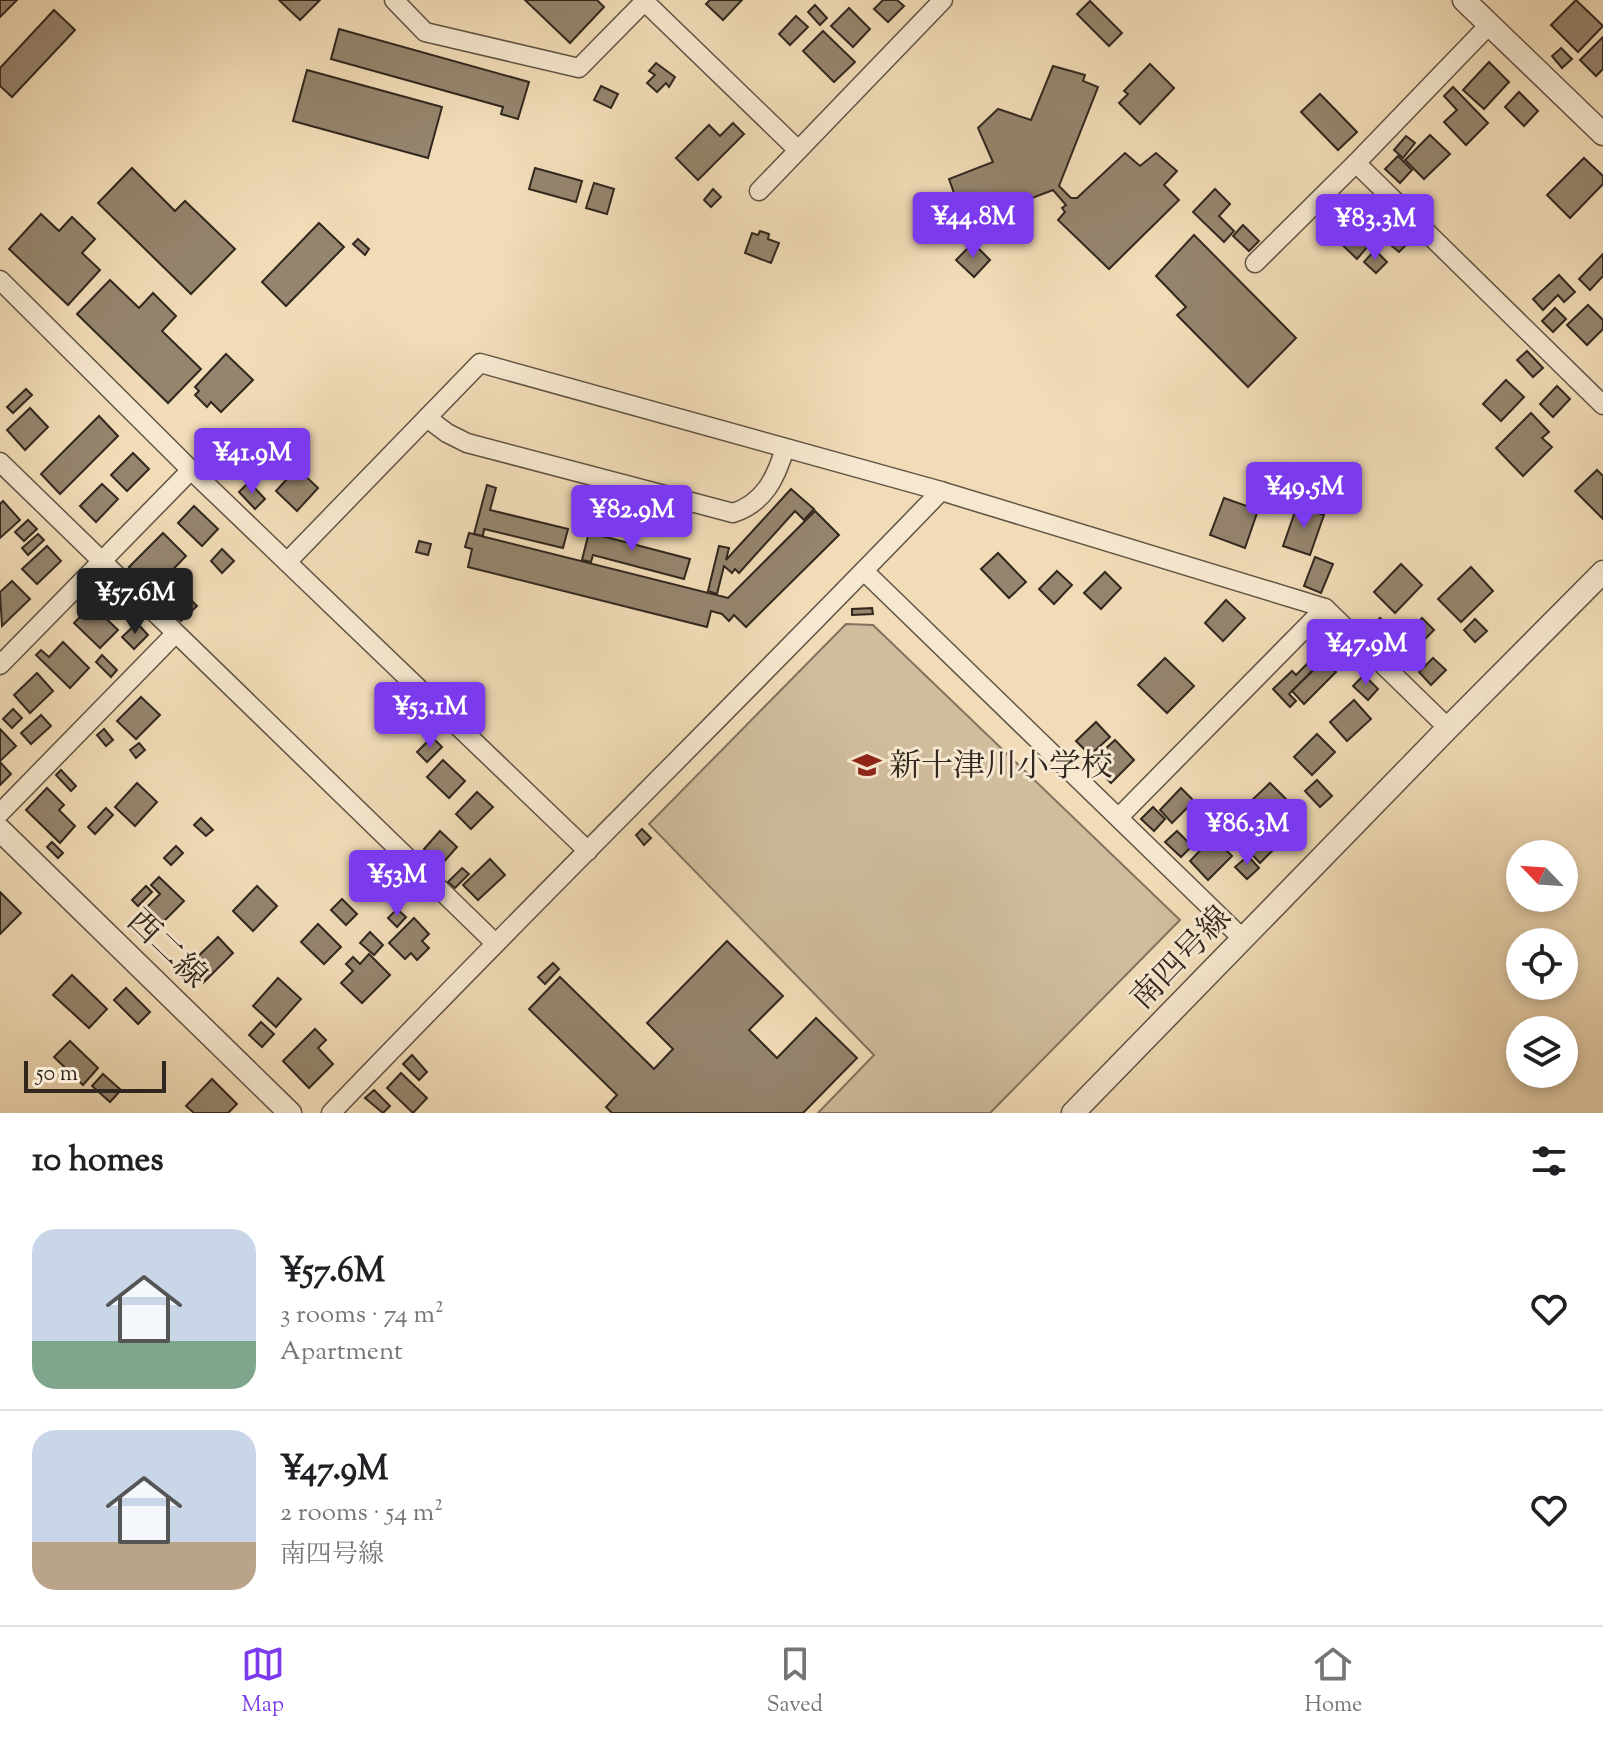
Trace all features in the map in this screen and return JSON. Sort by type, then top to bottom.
[{"type":"street","points":[[394,0],[425,32],[579,68],[644,1],[797,149]]},
{"type":"street","points":[[1464,0],[1603,134]]},
{"type":"street","points":[[759,191],[930,4]]},
{"type":"street","points":[[1255,263],[1489,25]]},
{"type":"street","points":[[1356,163],[1603,405]]},
{"type":"street","points":[[0,280],[191,470],[588,851]]},
{"type":"street","points":[[287,562],[480,363],[941,491],[1325,608],[1448,728]]},
{"type":"street","points":[[427,418],[467,443],[733,513],[750,507],[777,476],[785,448]]},
{"type":"street","points":[[0,462],[494,942]]},
{"type":"street","points":[[3,655],[101,563],[191,470]]},
{"type":"street","points":[[331,1113],[494,942],[588,851],[941,491]]},
{"type":"street","points":[[864,571],[1242,938]]},
{"type":"street","name":"南四号線","points":[[1073,1113],[1603,572]]},
{"type":"street","points":[[1119,817],[1325,608]]},
{"type":"street","points":[[0,813],[175,634]]},
{"type":"street","name":"西二線","points":[[0,830],[290,1113]]},
{"type":"shaded area","points":[[846,624],[873,625],[1180,920],[990,1113],[818,1113],[874,1055],[649,824]]},
{"type":"building","points":[[0,0],[17,0],[0,17]]},
{"type":"building","points":[[279,0],[320,0],[300,20]]},
{"type":"building","points":[[525,0],[597,0],[604,7],[570,43]]},
{"type":"building","points":[[710,0],[742,0],[723,20],[706,4]]},
{"type":"building","points":[[883,0],[897,0],[904,6],[888,22],[874,9]]},
{"type":"building","points":[[1576,0],[1603,26],[1578,52],[1551,25]]},
{"type":"building","points":[[1090,1],[1122,33],[1109,46],[1077,14]]},
{"type":"building","points":[[815,5],[827,18],[820,25],[808,12]]},
{"type":"building","points":[[849,8],[870,29],[853,47],[831,26]]},
{"type":"building","points":[[54,10],[75,30],[12,97],[0,86],[0,68]]},
{"type":"building","points":[[796,16],[808,27],[790,45],[779,34]]},
{"type":"building","points":[[339,29],[529,82],[518,119],[501,114],[503,107],[331,59]]},
{"type":"building","points":[[823,31],[855,62],[834,82],[803,51]]},
{"type":"building","points":[[1603,37],[1603,69],[1596,76],[1580,60]]},
{"type":"building","points":[[1561,48],[1572,59],[1562,68],[1552,56]]},
{"type":"building","points":[[1489,62],[1509,82],[1484,109],[1463,90]]},
{"type":"building","points":[[656,63],[675,77],[669,87],[666,83],[657,92],[647,83],[655,75],[649,71]]},
{"type":"building","points":[[1150,64],[1174,88],[1140,124],[1119,103],[1128,94],[1124,91]]},
{"type":"building","points":[[1053,66],[1085,75],[1083,81],[1098,87],[1059,186],[1071,198],[1077,198],[1125,153],[1140,166],[1156,153],[1177,171],[1164,185],[1179,200],[1109,269],[1058,220],[1065,212],[1062,208],[1066,205],[1053,190],[961,225],[955,210],[959,207],[949,179],[993,162],[978,128],[998,109],[1031,120]]},
{"type":"building","points":[[307,70],[442,107],[428,158],[293,121]]},
{"type":"building","points":[[601,86],[618,94],[611,108],[594,100]]},
{"type":"building","points":[[1453,87],[1488,123],[1466,145],[1444,122],[1457,110],[1444,96]]},
{"type":"building","points":[[1519,92],[1538,111],[1524,126],[1505,107]]},
{"type":"building","points":[[1320,94],[1357,132],[1338,150],[1301,112]]},
{"type":"building","points":[[733,123],[744,134],[698,180],[676,158],[709,125],[720,136]]},
{"type":"building","points":[[1430,135],[1450,154],[1424,179],[1405,160]]},
{"type":"building","points":[[1406,136],[1415,143],[1403,158],[1394,150]]},
{"type":"building","points":[[1398,156],[1412,170],[1400,183],[1385,169]]},
{"type":"building","points":[[1584,158],[1603,176],[1603,184],[1570,218],[1547,195]]},
{"type":"building","points":[[132,168],[175,211],[185,201],[235,249],[191,294],[98,203]]},
{"type":"building","points":[[535,168],[582,181],[576,202],[529,189]]},
{"type":"building","points":[[594,183],[614,189],[607,214],[586,208]]},
{"type":"building","points":[[713,189],[721,197],[711,207],[704,200]]},
{"type":"building","points":[[1215,189],[1230,204],[1219,216],[1234,231],[1224,242],[1193,212]]},
{"type":"building","points":[[1366,202],[1391,226],[1375,243],[1350,219]]},
{"type":"building","points":[[41,214],[59,231],[72,217],[95,239],[82,253],[100,270],[68,305],[9,249]]},
{"type":"building","points":[[1343,221],[1369,245],[1357,259],[1331,234]]},
{"type":"building","points":[[319,223],[344,247],[286,306],[262,282]]},
{"type":"building","points":[[1243,225],[1259,241],[1249,251],[1233,236]]},
{"type":"building","points":[[1397,229],[1410,241],[1399,252],[1386,241]]},
{"type":"building","points":[[760,231],[769,234],[768,239],[779,243],[771,263],[745,253],[752,233],[758,235]]},
{"type":"building","points":[[1194,235],[1296,338],[1248,387],[1177,315],[1186,307],[1156,276]]},
{"type":"building","points":[[358,239],[369,249],[365,255],[353,244]]},
{"type":"building","points":[[973,243],[990,260],[974,277],[956,260]]},
{"type":"building","points":[[1375,250],[1387,262],[1376,273],[1364,262]]},
{"type":"building","points":[[1603,254],[1603,276],[1590,290],[1579,279]]},
{"type":"building","points":[[1559,275],[1575,292],[1564,302],[1558,295],[1543,310],[1533,299]]},
{"type":"building","points":[[110,280],[139,308],[153,293],[176,316],[162,331],[201,369],[168,403],[77,314]]},
{"type":"building","points":[[1588,305],[1603,320],[1603,329],[1587,345],[1567,325]]},
{"type":"building","points":[[1555,308],[1566,319],[1553,332],[1542,321]]},
{"type":"building","points":[[1527,351],[1543,368],[1533,377],[1517,360]]},
{"type":"building","points":[[226,354],[253,380],[221,412],[211,402],[207,407],[195,395],[199,391],[195,387]]},
{"type":"building","points":[[1506,380],[1524,397],[1501,421],[1483,404]]},
{"type":"building","points":[[1557,386],[1570,399],[1553,417],[1540,404]]},
{"type":"building","points":[[26,389],[32,395],[13,413],[7,407]]},
{"type":"building","points":[[30,408],[48,427],[25,450],[7,430]]},
{"type":"building","points":[[1531,413],[1549,432],[1542,438],[1552,447],[1523,476],[1496,448]]},
{"type":"building","points":[[99,416],[118,436],[60,494],[41,474]]},
{"type":"building","points":[[268,434],[284,451],[262,473],[246,457]]},
{"type":"building","points":[[133,453],[149,469],[127,491],[111,475]]},
{"type":"building","points":[[297,468],[318,488],[297,511],[276,491]]},
{"type":"building","points":[[1597,470],[1603,476],[1603,519],[1575,491]]},
{"type":"building","points":[[249,482],[265,499],[255,509],[239,492]]},
{"type":"building","points":[[102,484],[118,499],[96,522],[80,506]]},
{"type":"building","points":[[487,485],[496,488],[490,510],[568,529],[563,548],[484,529],[483,536],[474,534]]},
{"type":"building","points":[[791,489],[814,509],[804,520],[795,511],[739,573],[735,569],[732,573],[724,566],[717,594],[708,591],[719,546],[729,548],[726,560]]},
{"type":"building","points":[[1224,498],[1258,510],[1245,548],[1210,535]]},
{"type":"building","points":[[3,501],[20,520],[0,538],[0,504]]},
{"type":"building","points":[[194,506],[218,529],[202,546],[178,523]]},
{"type":"building","points":[[1297,506],[1324,515],[1310,555],[1283,546]]},
{"type":"building","points":[[815,511],[839,535],[746,627],[734,615],[729,621],[722,614],[711,611],[707,627],[468,567],[472,549],[465,547],[469,533],[728,598]]},
{"type":"building","points":[[594,512],[603,515],[598,535],[690,559],[684,579],[593,555],[591,562],[582,560]]},
{"type":"building","points":[[28,520],[37,529],[24,541],[15,532]]},
{"type":"building","points":[[163,533],[186,556],[153,590],[129,567]]},
{"type":"building","points":[[38,534],[44,540],[28,555],[22,548]]},
{"type":"building","points":[[419,541],[431,544],[428,555],[416,552]]},
{"type":"building","points":[[47,546],[61,561],[37,584],[22,569]]},
{"type":"building","points":[[222,549],[234,561],[222,573],[211,561]]},
{"type":"building","points":[[998,553],[1026,582],[1009,598],[981,569]]},
{"type":"building","points":[[1315,557],[1333,564],[1321,593],[1304,586]]},
{"type":"building","points":[[1401,564],[1422,585],[1395,613],[1374,592]]},
{"type":"building","points":[[1471,567],[1493,591],[1461,622],[1438,599]]},
{"type":"building","points":[[1057,571],[1072,585],[1054,604],[1039,589]]},
{"type":"building","points":[[1105,572],[1121,588],[1101,609],[1084,593]]},
{"type":"building","points":[[12,581],[30,599],[2,626],[0,592]]},
{"type":"building","points":[[185,594],[197,606],[181,621],[169,610]]},
{"type":"building","points":[[1226,600],[1245,618],[1223,641],[1205,623]]},
{"type":"building","points":[[92,605],[118,630],[100,648],[74,623]]},
{"type":"building","points":[[872,608],[873,614],[852,615],[852,609]]},
{"type":"building","points":[[1380,618],[1394,632],[1384,642],[1370,628]]},
{"type":"building","points":[[1422,618],[1434,630],[1412,652],[1398,637],[1406,629],[1409,632]]},
{"type":"building","points":[[1475,619],[1487,631],[1475,642],[1464,630]]},
{"type":"building","points":[[137,623],[148,635],[134,649],[122,637]]},
{"type":"building","points":[[63,642],[89,668],[70,688],[36,655],[41,650],[49,657]]},
{"type":"building","points":[[102,655],[117,670],[111,677],[96,662]]},
{"type":"building","points":[[1165,658],[1194,686],[1167,713],[1138,685]]},
{"type":"building","points":[[1433,658],[1446,670],[1431,685],[1419,672]]},
{"type":"building","points":[[1311,660],[1317,666],[1289,694],[1296,701],[1290,707],[1273,689],[1292,671],[1296,675]]},
{"type":"building","points":[[1324,660],[1336,672],[1304,704],[1292,691]]},
{"type":"building","points":[[37,673],[53,691],[30,713],[14,695]]},
{"type":"building","points":[[1364,675],[1378,689],[1368,700],[1353,686]]},
{"type":"building","points":[[141,697],[160,715],[136,739],[117,721]]},
{"type":"building","points":[[1354,700],[1371,719],[1347,741],[1330,722]]},
{"type":"building","points":[[13,709],[22,718],[12,728],[3,719]]},
{"type":"building","points":[[41,715],[51,726],[31,744],[21,733]]},
{"type":"building","points":[[1096,722],[1110,737],[1090,755],[1076,741]]},
{"type":"building","points":[[0,729],[16,746],[0,761]]},
{"type":"building","points":[[104,729],[113,740],[106,746],[97,735]]},
{"type":"building","points":[[1317,734],[1335,752],[1312,775],[1294,757]]},
{"type":"building","points":[[432,737],[442,747],[427,762],[417,752]]},
{"type":"building","points":[[1115,740],[1134,760],[1111,783],[1091,762]]},
{"type":"building","points":[[139,743],[145,750],[136,758],[130,750]]},
{"type":"building","points":[[443,760],[465,781],[449,798],[427,777]]},
{"type":"building","points":[[0,762],[11,774],[0,785]]},
{"type":"building","points":[[61,770],[76,786],[71,791],[56,775]]},
{"type":"building","points":[[1317,780],[1332,796],[1320,807],[1305,791]]},
{"type":"building","points":[[137,783],[157,802],[135,826],[115,807]]},
{"type":"building","points":[[1270,783],[1295,808],[1274,828],[1249,803]]},
{"type":"building","points":[[47,788],[64,805],[59,810],[75,826],[60,843],[26,810]]},
{"type":"building","points":[[1181,788],[1194,801],[1172,823],[1160,810]]},
{"type":"building","points":[[477,792],[493,807],[471,829],[456,814]]},
{"type":"building","points":[[1153,807],[1165,819],[1154,831],[1141,819]]},
{"type":"building","points":[[106,808],[113,815],[95,834],[88,827]]},
{"type":"building","points":[[201,818],[213,830],[206,836],[194,825]]},
{"type":"building","points":[[642,829],[651,838],[644,845],[636,835]]},
{"type":"building","points":[[440,831],[457,847],[441,865],[424,849]]},
{"type":"building","points":[[1177,831],[1192,846],[1181,857],[1165,842]]},
{"type":"building","points":[[1259,835],[1274,849],[1260,863],[1246,848]]},
{"type":"building","points":[[1213,837],[1232,856],[1208,880],[1190,861]]},
{"type":"building","points":[[52,842],[63,853],[58,858],[47,847]]},
{"type":"building","points":[[176,846],[183,853],[171,865],[164,858]]},
{"type":"building","points":[[1248,856],[1259,868],[1247,879],[1235,867]]},
{"type":"building","points":[[490,859],[505,875],[478,900],[463,885]]},
{"type":"building","points":[[462,868],[469,874],[455,888],[448,882]]},
{"type":"building","points":[[159,877],[184,901],[158,927],[143,911],[160,894],[151,885]]},
{"type":"building","points":[[146,886],[152,892],[138,906],[132,900]]},
{"type":"building","points":[[257,886],[277,906],[253,931],[233,911]]},
{"type":"building","points":[[0,892],[21,913],[0,934]]},
{"type":"building","points":[[342,899],[357,914],[346,925],[331,910]]},
{"type":"building","points":[[397,909],[406,917],[397,927],[388,918]]},
{"type":"building","points":[[414,918],[429,934],[422,941],[429,948],[417,960],[411,953],[405,959],[389,943]]},
{"type":"building","points":[[318,924],[341,947],[324,964],[301,942]]},
{"type":"building","points":[[370,932],[383,945],[374,955],[360,943]]},
{"type":"building","points":[[218,937],[233,953],[203,983],[187,967]]},
{"type":"building","points":[[727,941],[783,996],[749,1030],[777,1058],[816,1018],[857,1058],[803,1113],[612,1113],[606,1107],[617,1095],[529,1009],[560,977],[654,1069],[673,1049],[647,1023]]},
{"type":"building","points":[[369,954],[390,975],[362,1003],[341,983],[353,971],[346,964],[353,957],[360,964]]},
{"type":"building","points":[[553,963],[559,969],[545,984],[538,977]]},
{"type":"building","points":[[72,975],[107,1009],[89,1028],[53,995]]},
{"type":"building","points":[[278,978],[301,999],[276,1027],[253,1006]]},
{"type":"building","points":[[126,988],[150,1012],[138,1024],[114,1000]]},
{"type":"building","points":[[261,1022],[274,1034],[262,1047],[249,1035]]},
{"type":"building","points":[[315,1029],[326,1040],[318,1048],[333,1064],[309,1088],[283,1061]]},
{"type":"building","points":[[70,1041],[98,1068],[83,1085],[54,1057]]},
{"type":"building","points":[[412,1055],[427,1072],[419,1080],[403,1064]]},
{"type":"building","points":[[401,1073],[427,1098],[413,1113],[387,1088]]},
{"type":"building","points":[[103,1074],[121,1090],[110,1102],[92,1086]]},
{"type":"building","points":[[212,1079],[237,1104],[228,1113],[194,1113],[186,1106]]},
{"type":"building","points":[[374,1090],[390,1106],[383,1113],[365,1098]]},
{"type":"place","name":"新十津川小学校","points":[[867,765]]}]
